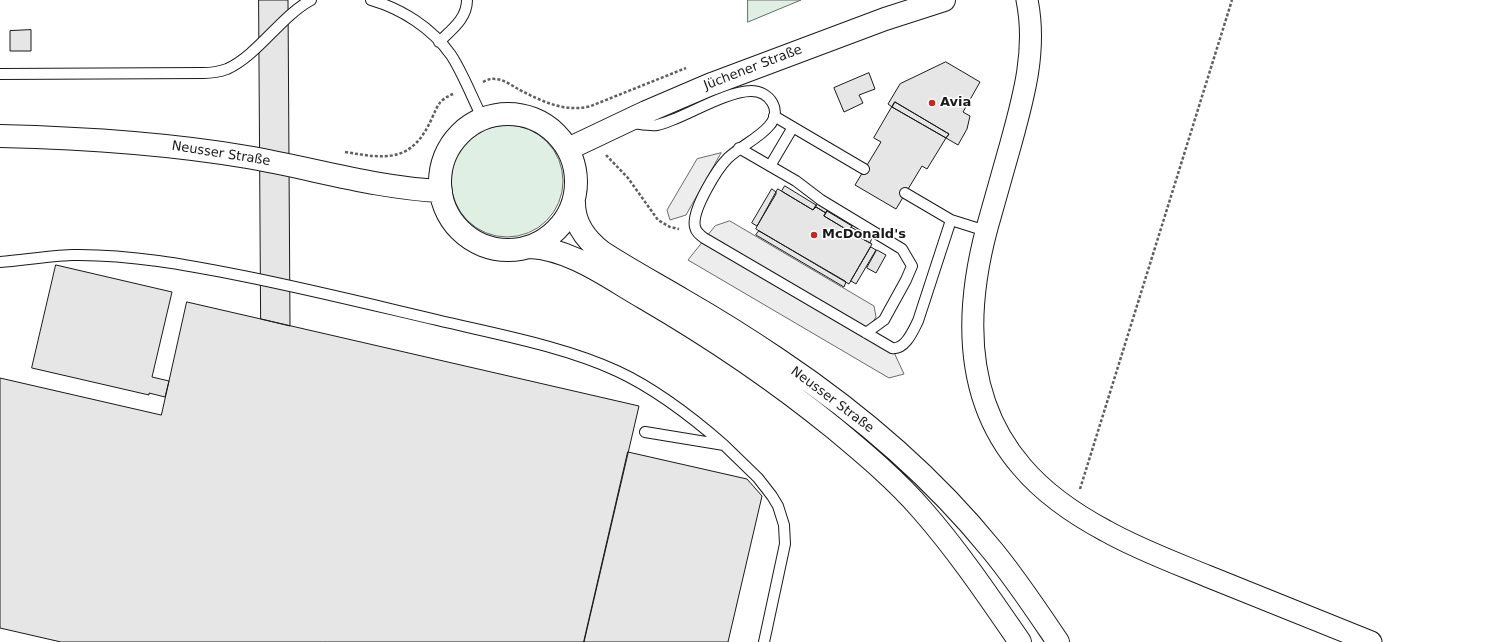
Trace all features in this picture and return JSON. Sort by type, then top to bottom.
[{"type":"main road","name":"Jüchener Straße","points":[[568,149],[674,99],[756,66],[885,19],[944,0]]},
{"type":"main road","points":[[502,114],[522,116],[531,118],[548,127],[568,149],[575,166],[576,175],[574,203],[565,220],[550,236],[530,247],[509,251],[488,248],[477,243],[460,230],[453,222],[443,202],[440,191],[440,176],[443,161],[452,143],[466,129],[483,119],[502,114]]},
{"type":"main road","name":"Neusser Straße","points":[[0,136],[99,140],[210,151],[277,163],[389,187],[440,191]]},
{"type":"main road","name":"Neusser Straße","points":[[574,203],[575,216],[581,230],[593,245],[602,252],[704,312],[779,360],[815,385],[860,420],[909,462],[949,500],[993,550],[1058,642]]},
{"type":"main road","name":"Neusser Straße","points":[[530,247],[549,249],[569,256],[656,305],[735,354],[820,417],[879,466],[923,511],[958,555],[1020,642]]},
{"type":"street","points":[[1027,0],[1031,40],[1028,74],[1019,115],[986,231],[974,287],[972,330],[974,357],[989,415],[1001,437],[1022,467],[1044,489],[1074,511],[1107,532],[1157,556],[1371,642]]},
{"type":"lane","points":[[0,74],[203,73],[220,71],[232,66],[243,58],[297,9],[311,0]]},
{"type":"lane","points":[[371,0],[397,10],[412,19],[434,36],[451,56],[483,119]]},
{"type":"lane","points":[[439,42],[462,19],[467,8],[467,0]]},
{"type":"lane","points":[[623,122],[657,125],[731,96],[749,91],[761,93],[770,100],[775,108],[774,116],[768,128],[739,148],[726,160],[699,204],[695,215],[694,225],[697,232],[704,238],[894,348],[901,346],[909,337],[921,312],[951,220]]},
{"type":"lane","points":[[774,116],[864,169]]},
{"type":"lane","points":[[770,166],[793,127]]},
{"type":"lane","points":[[739,148],[796,181],[821,200],[902,249],[912,266],[884,320],[866,333]]},
{"type":"lane","points":[[905,193],[951,220],[986,231]]},
{"type":"lane","points":[[0,262],[72,255],[111,257],[182,265],[319,292],[549,348],[591,360],[633,379],[691,418],[724,445],[758,478],[778,506],[784,525],[783,555],[764,642]]},
{"type":"lane","points":[[645,432],[724,445]]},
{"type":"path","points":[[1074,511],[1232,0]]},
{"type":"path","points":[[344,152],[375,156],[389,156],[403,153],[419,141],[441,101],[488,79],[502,81],[537,99],[556,106],[579,109],[591,106],[688,67]]},
{"type":"path","points":[[595,136],[605,154],[628,178],[658,220],[673,228],[681,229],[694,225]]},
{"type":"green space","points":[[748,0],[801,0],[748,22]]},
{"type":"green space","points":[[507,125],[528,129],[546,142],[559,160],[563,181],[559,202],[546,220],[528,233],[507,237],[486,233],[468,220],[455,202],[451,181],[455,160],[468,142],[486,129]]},
{"type":"shaded area","points":[[721,153],[686,215],[670,220],[667,210],[697,159]]},
{"type":"shaded area","points":[[730,221],[874,306],[876,317],[866,333],[892,348],[904,374],[889,378],[688,260],[715,226]]},
{"type":"building","points":[[259,0],[288,0],[290,326],[261,319]]},
{"type":"building","points":[[31,30],[31,51],[10,51],[10,31]]},
{"type":"building","name":"Avia","points":[[946,62],[980,82],[963,112],[970,116],[967,129],[958,145],[946,138],[949,134],[895,102],[892,107],[888,104],[900,84]]},
{"type":"building","points":[[869,73],[875,89],[859,95],[863,103],[844,112],[834,88]]},
{"type":"building","points":[[895,102],[949,134],[946,138],[892,107]]},
{"type":"building","points":[[892,107],[946,138],[927,169],[922,166],[896,209],[855,185],[881,142],[874,138]]},
{"type":"building","points":[[785,186],[816,205],[813,210],[783,192],[782,191]]},
{"type":"building","points":[[772,189],[776,192],[776,194],[757,226],[752,223]]},
{"type":"building","name":"McDonald's","points":[[778,189],[813,210],[816,207],[826,213],[824,216],[849,231],[851,227],[861,233],[859,237],[872,244],[849,284],[756,229]]},
{"type":"building","points":[[818,203],[828,209],[826,213],[816,207]]},
{"type":"building","points":[[827,211],[852,226],[849,231],[824,216]]},
{"type":"building","points":[[759,231],[845,281],[844,287],[756,235]]},
{"type":"building","points":[[862,232],[872,238],[870,243],[859,237]]},
{"type":"building","points":[[871,247],[876,250],[856,284],[851,281]]},
{"type":"building","points":[[877,250],[886,255],[876,273],[867,268]]},
{"type":"building","points":[[56,265],[172,292],[152,377],[169,381],[165,397],[149,393],[149,395],[32,368]]},
{"type":"building","points":[[187,302],[639,406],[584,642],[61,642],[0,628],[0,378],[161,415]]},
{"type":"building","points":[[628,452],[747,479],[762,496],[728,642],[584,642]]},
{"type":"place","name":"Avia","points":[[932,103]]},
{"type":"place","name":"McDonald's","points":[[814,235]]}]
